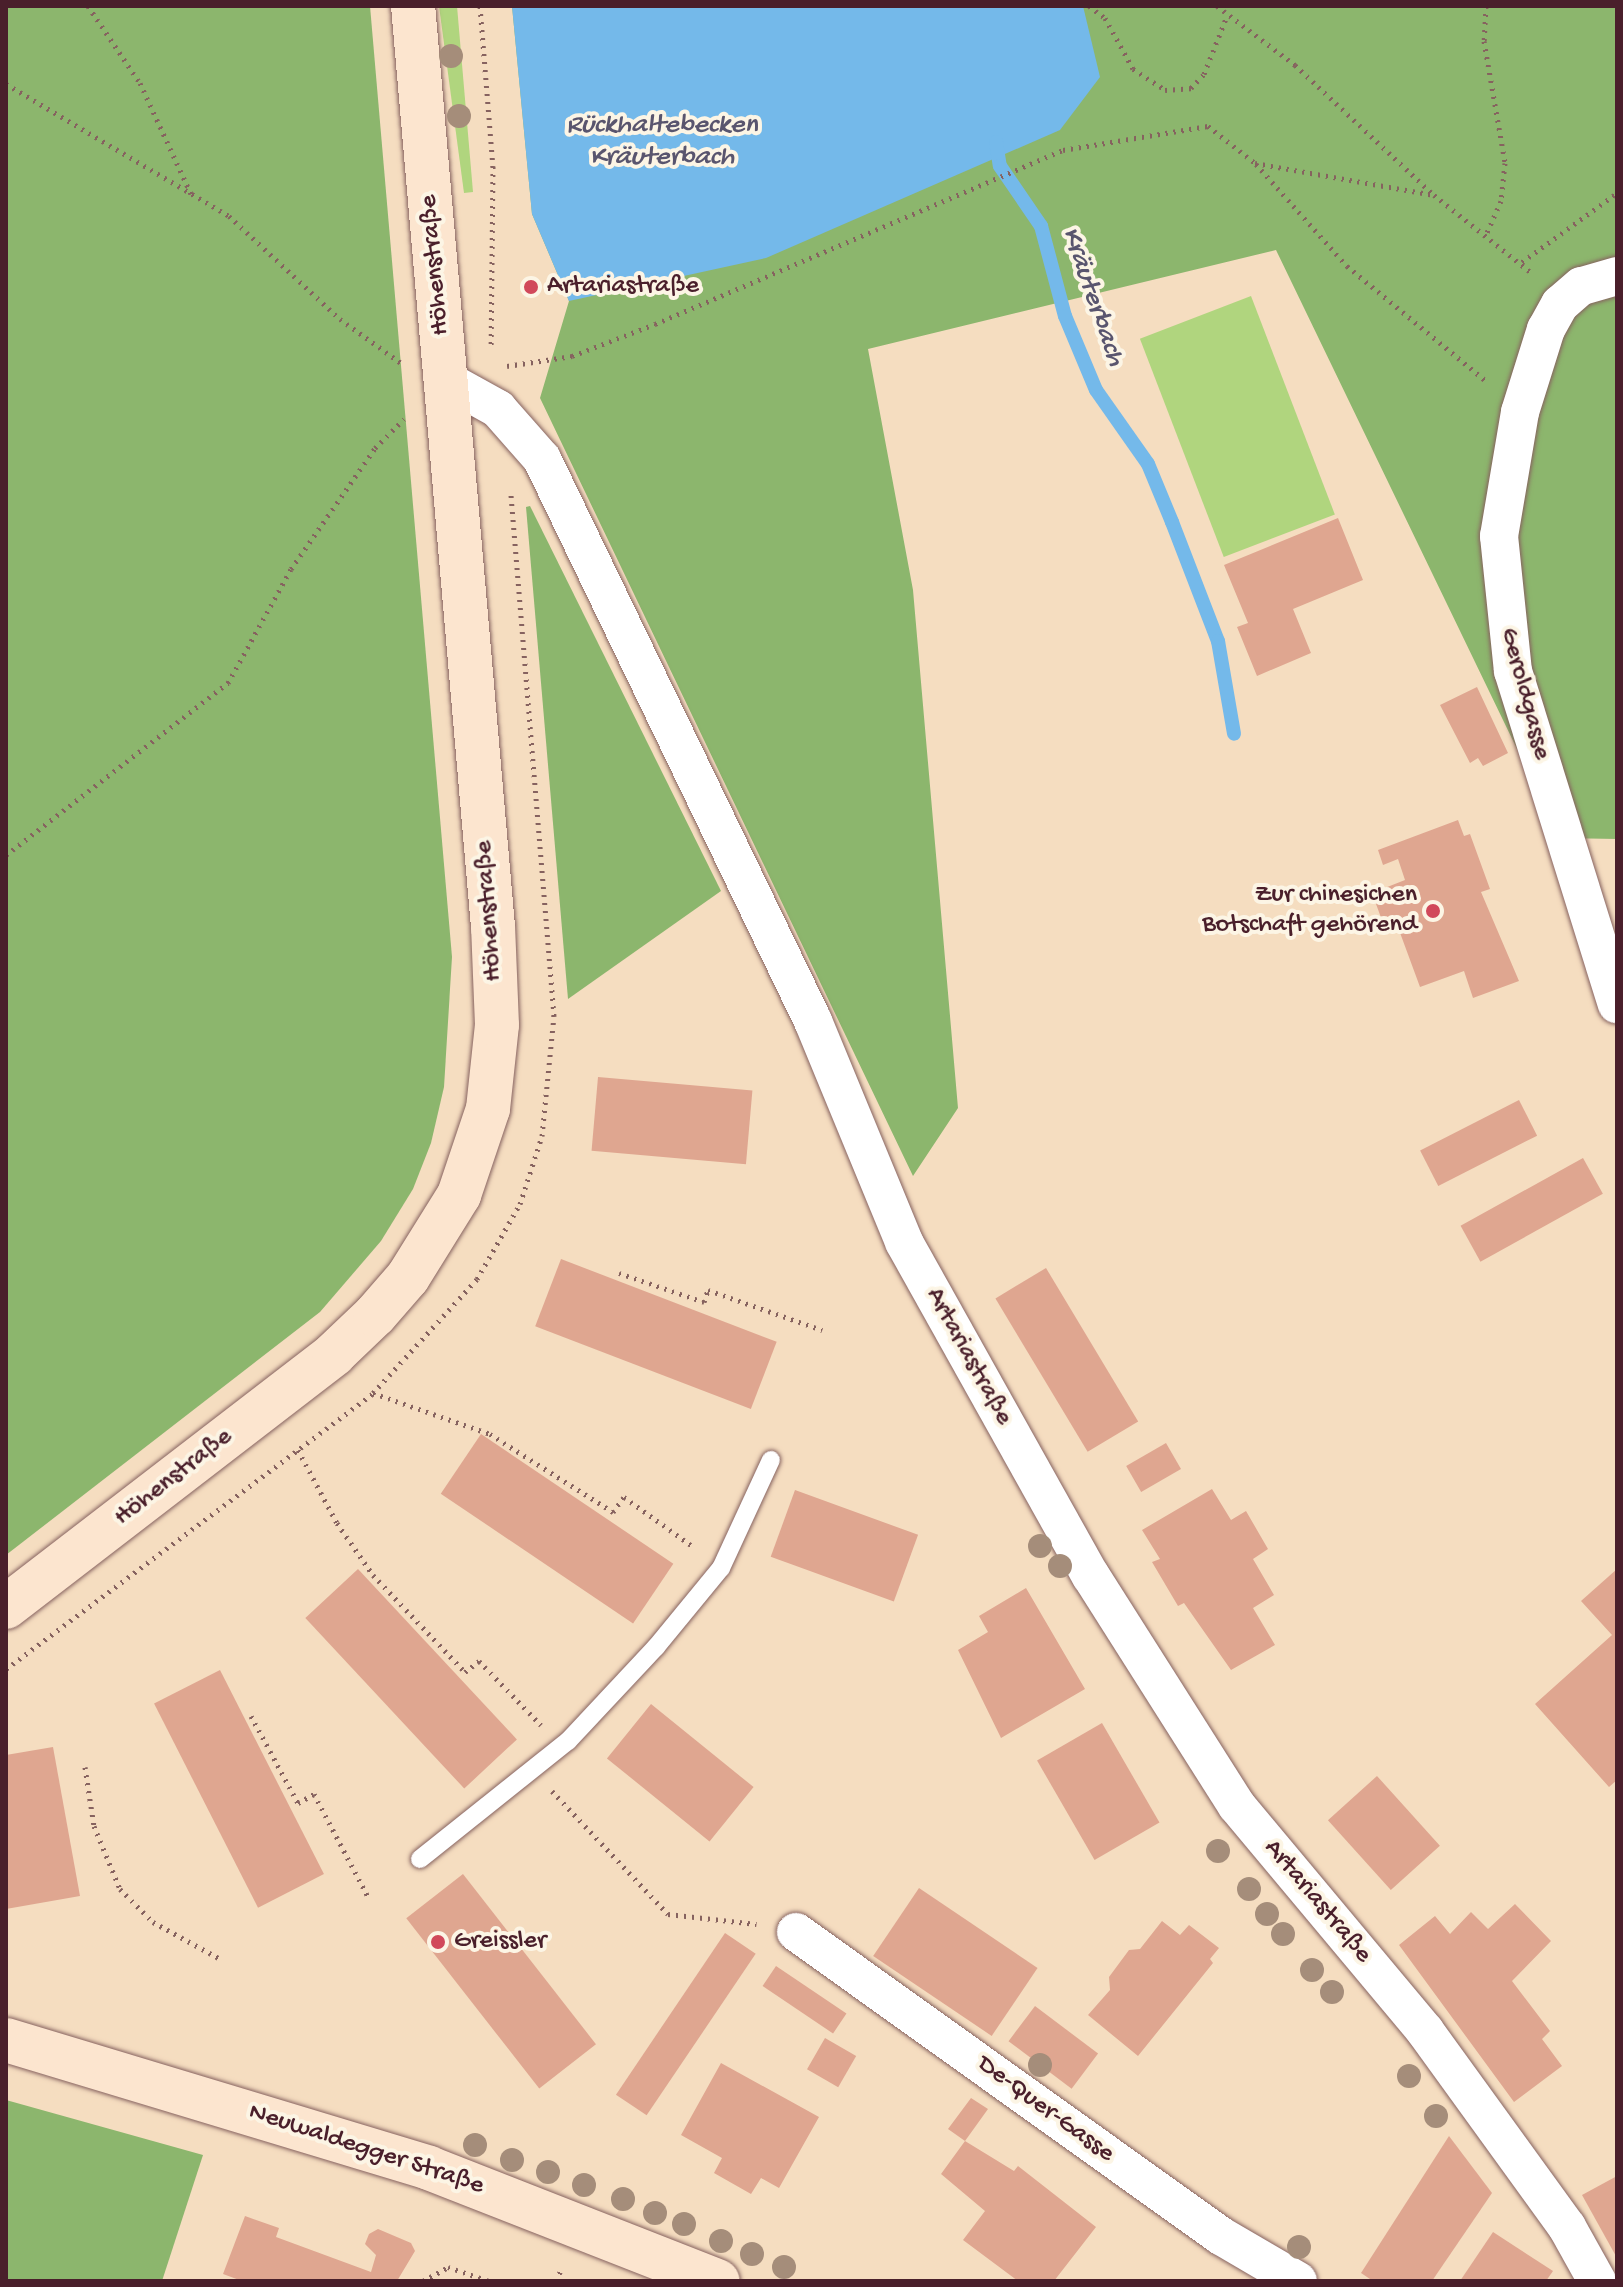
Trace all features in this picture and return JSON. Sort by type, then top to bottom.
[{"type":"main road","name":"Höhenstraße","points":[[6,1607],[334,1354],[375,1315],[432,1241],[475,1155],[495,1061],[496,987],[413,6]]},
{"type":"main road","name":"Neuwaldegger Straße","points":[[6,2040],[429,2168],[718,2281]]},
{"type":"street","points":[[1560,304],[1581,286],[1617,276]]},
{"type":"street","name":"Geroldgasse","points":[[1560,304],[1546,329],[1520,412],[1499,536],[1504,613],[1513,671],[1617,1004]]},
{"type":"street","name":"Artariastraße","points":[[446,380],[498,409],[542,459],[813,1021],[904,1242],[1091,1576],[1237,1806],[1425,2031],[1567,2227],[1597,2281]]},
{"type":"street","name":"De-Quer-Gasse","points":[[796,1932],[1221,2236],[1298,2281]]},
{"type":"lane","points":[[420,1859],[562,1746],[656,1647],[721,1568],[771,1460]]},
{"type":"path","points":[[88,6],[140,83],[191,194]]},
{"type":"path","points":[[480,6],[493,166],[491,369],[498,409]]},
{"type":"path","points":[[1089,6],[1105,18],[1133,69],[1165,90],[1191,88],[1204,74],[1227,16]]},
{"type":"path","points":[[1217,6],[1295,65],[1434,195],[1522,262],[1560,304]]},
{"type":"path","points":[[1486,6],[1484,41],[1505,163],[1501,201],[1486,235]]},
{"type":"path","points":[[6,84],[229,216],[386,354],[446,380],[375,448],[291,569],[228,683],[6,855]]},
{"type":"path","points":[[491,369],[572,356],[990,184],[1063,150],[1208,126],[1255,163],[1347,266],[1434,333],[1520,412]]},
{"type":"path","points":[[1255,163],[1434,195]]},
{"type":"path","points":[[1522,262],[1617,193]]},
{"type":"path","points":[[6,1669],[373,1393],[477,1279],[520,1204],[542,1136],[554,1016],[510,480]]},
{"type":"path","points":[[619,1273],[704,1302],[708,1290],[822,1330]]},
{"type":"path","points":[[373,1393],[490,1434],[613,1512],[624,1497],[721,1568]]},
{"type":"path","points":[[298,1450],[337,1523],[373,1575],[465,1672],[479,1661],[562,1746]]},
{"type":"path","points":[[251,1716],[298,1803],[314,1794],[368,1897]]},
{"type":"path","points":[[85,1767],[94,1826],[120,1889],[153,1922],[222,1960]]},
{"type":"path","points":[[574,1814],[668,1914],[796,1932]]},
{"type":"path","points":[[423,2281],[448,2267],[489,2281]]},
{"type":"path","points":[[556,2281],[561,2270]]},
{"type":"green space","points":[[6,6],[370,6],[452,957],[444,1087],[431,1143],[413,1189],[381,1241],[320,1312],[6,1555]]},
{"type":"green space","points":[[439,6],[457,6],[473,192],[464,193]]},
{"type":"green space","points":[[512,6],[1617,6],[1617,839],[1560,838],[1276,250],[868,349],[913,590],[958,1108],[913,1176],[540,398],[569,301],[532,214]]},
{"type":"green space","points":[[1251,296],[1335,514],[1224,557],[1140,339]]},
{"type":"green space","points":[[530,506],[721,891],[568,999],[526,507]]},
{"type":"green space","points":[[6,2100],[203,2155],[162,2281],[6,2281]]},
{"type":"water","name":"Rückhaltebecken Kräuterbach","points":[[512,6],[1083,6],[1100,77],[1060,130],[766,258],[569,301],[532,214]]},
{"type":"building","points":[[1338,518],[1363,580],[1293,609],[1311,653],[1257,676],[1237,627],[1248,623],[1224,565]]},
{"type":"building","points":[[1477,687],[1508,753],[1483,766],[1478,758],[1470,763],[1440,705]]},
{"type":"building","name":"Zur chinesichen Botschaft gehörend","points":[[1458,820],[1464,836],[1470,834],[1490,889],[1481,892],[1519,981],[1473,998],[1464,971],[1420,987],[1399,930],[1387,934],[1372,893],[1405,880],[1398,859],[1383,865],[1378,850]]},
{"type":"building","points":[[598,1077],[752,1091],[746,1164],[592,1151]]},
{"type":"building","points":[[1519,1100],[1537,1136],[1438,1186],[1420,1150]]},
{"type":"building","points":[[1583,1158],[1603,1194],[1480,1262],[1461,1226]]},
{"type":"building","points":[[561,1259],[777,1342],[751,1409],[535,1326]]},
{"type":"building","points":[[1046,1268],[1138,1421],[1088,1452],[995,1298]]},
{"type":"building","points":[[481,1434],[673,1564],[633,1623],[441,1494]]},
{"type":"building","points":[[1166,1443],[1181,1469],[1141,1492],[1126,1466]]},
{"type":"building","points":[[1212,1489],[1231,1520],[1246,1511],[1268,1549],[1253,1559],[1274,1595],[1253,1608],[1275,1645],[1231,1670],[1184,1603],[1178,1606],[1152,1562],[1160,1559],[1142,1530]]},
{"type":"building","points":[[795,1490],[918,1535],[894,1602],[771,1557]]},
{"type":"building","points":[[358,1569],[517,1739],[464,1789],[305,1618]]},
{"type":"building","points":[[1617,1569],[1617,1780],[1609,1787],[1535,1704],[1612,1635],[1581,1601]]},
{"type":"building","points":[[1026,1588],[1085,1689],[1001,1738],[958,1650],[988,1632],[979,1616]]},
{"type":"building","points":[[220,1670],[324,1874],[258,1908],[154,1704]]},
{"type":"building","points":[[651,1704],[754,1787],[710,1841],[607,1758]]},
{"type":"building","points":[[1102,1723],[1160,1823],[1095,1860],[1037,1760]]},
{"type":"building","points":[[53,1747],[80,1896],[6,1909],[6,1755]]},
{"type":"building","points":[[1377,1776],[1440,1846],[1391,1890],[1328,1820]]},
{"type":"building","points":[[463,1874],[596,2044],[539,2089],[406,1918]]},
{"type":"building","points":[[919,1888],[1038,1968],[992,2036],[873,1956]]},
{"type":"building","points":[[1515,1904],[1551,1941],[1512,1981],[1550,2031],[1542,2039],[1562,2066],[1514,2102],[1399,1945],[1435,1916],[1450,1934],[1471,1912],[1488,1929]]},
{"type":"building","points":[[1162,1921],[1180,1935],[1189,1925],[1219,1948],[1210,1959],[1213,1963],[1138,2056],[1088,2015],[1110,1990],[1109,1977],[1129,1950],[1140,1949]]},
{"type":"building","points":[[725,1933],[756,1954],[647,2115],[616,2095]]},
{"type":"building","points":[[776,1966],[846,2014],[833,2033],[763,1986]]},
{"type":"building","points":[[1035,2006],[1098,2054],[1072,2089],[1009,2041]]},
{"type":"building","points":[[825,2038],[856,2056],[838,2087],[807,2069]]},
{"type":"building","points":[[721,2063],[819,2117],[779,2188],[761,2178],[751,2194],[714,2173],[722,2158],[681,2135]]},
{"type":"building","points":[[971,2098],[988,2109],[965,2141],[948,2129]]},
{"type":"building","points":[[1449,2136],[1492,2193],[1432,2281],[1373,2281],[1361,2273]]},
{"type":"building","points":[[965,2141],[1014,2171],[1018,2166],[1096,2227],[1054,2281],[1018,2281],[963,2240],[985,2211],[941,2174]]},
{"type":"building","points":[[1617,2176],[1617,2258],[1582,2195]]},
{"type":"building","points":[[245,2216],[279,2228],[276,2237],[371,2272],[376,2255],[365,2244],[369,2234],[378,2229],[411,2243],[415,2251],[397,2281],[242,2281],[223,2274]]},
{"type":"building","points":[[1493,2232],[1553,2271],[1546,2281],[1460,2281]]},
{"type":"waterway","name":"Kräuterbach","points":[[996,142],[1000,166],[1041,226],[1065,316],[1096,390],[1148,464],[1172,522],[1218,641],[1234,734]]},
{"type":"place","name":"Artariastraße","points":[[531,287]]},
{"type":"place","name":"Zur chinesichen Botschaft gehörend","points":[[1433,911]]},
{"type":"place","name":"Greissler","points":[[438,1942]]}]
